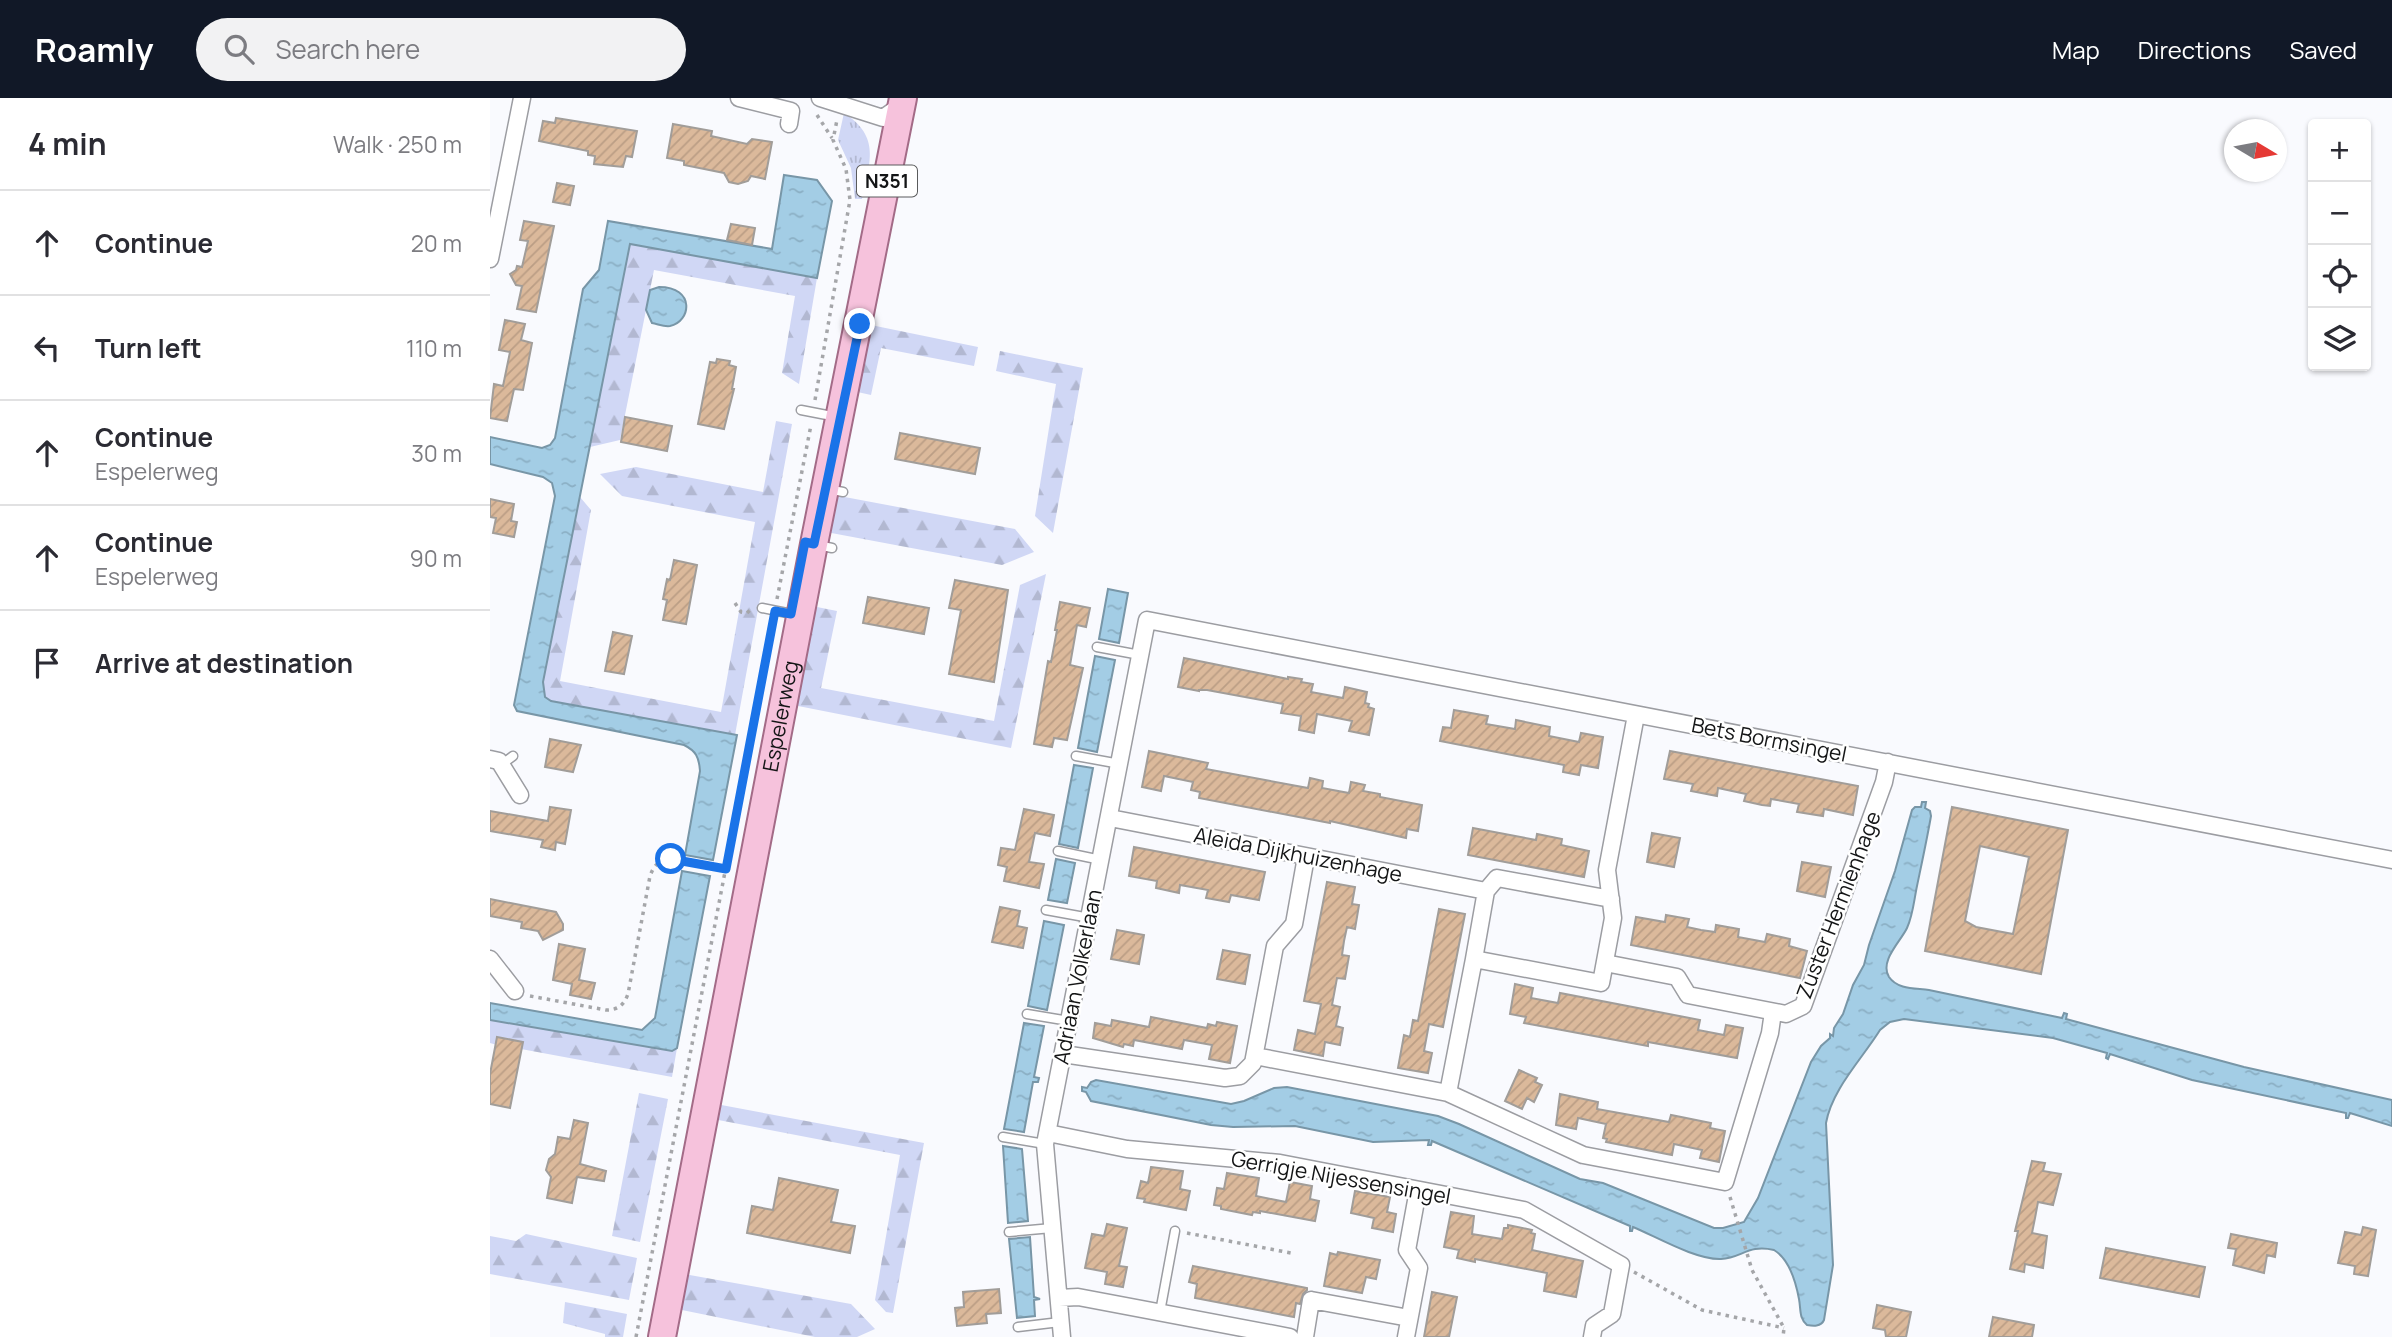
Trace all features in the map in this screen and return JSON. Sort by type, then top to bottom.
[{"type":"main road","name":"Espelerweg","points":[[652,1337],[789,613],[817,487],[827,415],[893,104]]},
{"type":"main road","name":"Espelerweg","points":[[662,1337],[789,613]]},
{"type":"street","points":[[491,251],[522,98]]},
{"type":"street","points":[[739,98],[788,111]]},
{"type":"street","points":[[820,98],[893,104]]},
{"type":"street","name":"Adriaan Volkerlaan","points":[[1061,1329],[1047,1139],[1147,620]]},
{"type":"street","name":"Bets Bormsingel","points":[[1147,620],[2392,860]]},
{"type":"street","points":[[1475,959],[1601,983],[1613,918],[1607,870],[1636,715]]},
{"type":"street","points":[[501,760],[520,794]]},
{"type":"street","name":"Zuster Hermienhage","points":[[1605,963],[1677,977],[1688,995],[1786,1014],[1803,1006],[1884,782],[1888,762]]},
{"type":"street","name":"Aleida Dijkhuizenhage","points":[[1110,818],[1486,891]]},
{"type":"street","points":[[1063,1054],[1232,1079],[1249,1069],[1255,1056],[1275,946],[1294,924],[1306,857]]},
{"type":"street","points":[[1448,1093],[1486,891],[1497,878],[1611,899]]},
{"type":"street","points":[[490,959],[515,991]]},
{"type":"street","points":[[1255,1056],[1448,1093],[1583,1155],[1725,1182],[1770,1033],[1773,1012]]},
{"type":"street","name":"Gerrigje Nijessensingel","points":[[1047,1139],[1280,1163],[1524,1210],[1621,1265]]},
{"type":"street","points":[[1406,1337],[1419,1268],[1407,1250],[1418,1189]]},
{"type":"street","points":[[1592,1337],[1594,1326],[1612,1314],[1621,1265]]},
{"type":"street","points":[[1059,1298],[1078,1297],[1290,1337]]},
{"type":"street","points":[[1305,1337],[1311,1300],[1409,1318]]},
{"type":"lane","points":[[802,410],[827,415]]},
{"type":"lane","points":[[758,607],[789,613]]},
{"type":"lane","points":[[1097,647],[1140,655]]},
{"type":"lane","points":[[1076,757],[1120,764]]},
{"type":"lane","points":[[1058,851],[1101,860]]},
{"type":"lane","points":[[1046,910],[1090,918]]},
{"type":"lane","points":[[1027,1014],[1070,1022]]},
{"type":"lane","points":[[1003,1137],[1047,1139]]},
{"type":"lane","points":[[1009,1232],[1052,1228]]},
{"type":"lane","points":[[1160,1312],[1180,1232]]},
{"type":"lane","points":[[1018,1327],[1061,1329]]},
{"type":"path","points":[[636,1337],[726,869],[806,543],[817,487],[850,200],[846,169],[833,140],[816,115]]},
{"type":"path","points":[[833,140],[838,115]]},
{"type":"path","points":[[735,603],[741,611],[747,613],[758,607]]},
{"type":"path","points":[[515,991],[606,1010],[622,1005],[628,993],[652,871],[663,860],[726,869]]},
{"type":"path","points":[[1735,1214],[1755,1278],[1784,1328],[1783,1337]]},
{"type":"path","points":[[1180,1232],[1291,1253]]},
{"type":"path","points":[[1621,1265],[1702,1310],[1784,1328]]},
{"type":"green space","points":[[844,113],[864,131],[868,141],[870,162],[862,199],[855,199],[851,168],[838,140]]},
{"type":"green space","points":[[630,243],[817,278],[799,384],[782,373],[795,296],[654,270],[620,440],[590,447]]},
{"type":"green space","points":[[866,324],[978,347],[974,366],[881,348],[871,395],[853,391]]},
{"type":"green space","points":[[1000,351],[1083,368],[1053,533],[1035,516],[1056,384],[996,371]]},
{"type":"green space","points":[[776,421],[792,424],[735,735],[551,701],[545,697],[543,682],[580,497],[591,510],[560,681],[721,712],[755,522],[622,496],[600,474],[636,467],[763,492]]},
{"type":"green space","points":[[834,495],[1015,529],[1034,552],[1002,565],[826,532]]},
{"type":"green space","points":[[1046,574],[1011,748],[793,705],[812,606],[837,611],[821,688],[994,721],[1020,585]]},
{"type":"green space","points":[[490,1020],[671,1051],[677,1048],[672,1077],[521,1049],[522,1042],[498,1037],[497,1045],[490,1043]]},
{"type":"green space","points":[[639,1093],[668,1099],[640,1242],[612,1236]]},
{"type":"green space","points":[[716,1104],[924,1143],[893,1313],[886,1312],[875,1300],[900,1155],[713,1119]]},
{"type":"green space","points":[[526,1234],[637,1258],[629,1300],[490,1274],[490,1236],[516,1241]]},
{"type":"green space","points":[[684,1274],[851,1304],[875,1329],[857,1337],[815,1337],[677,1309]]},
{"type":"green space","points":[[565,1302],[627,1314],[623,1337],[605,1337],[605,1334],[563,1323]]},
{"type":"water","points":[[784,175],[817,180],[832,201],[817,278],[630,244],[543,682],[545,697],[551,701],[737,735],[713,860],[685,855],[700,771],[694,752],[684,745],[517,711],[514,705],[555,496],[552,483],[543,477],[490,464],[490,437],[542,448],[550,445],[555,438],[583,289],[599,270],[608,221],[772,249]]},
{"type":"water","points":[[659,287],[679,293],[686,305],[682,318],[670,326],[652,323],[646,310],[650,290]]},
{"type":"water","points":[[1108,589],[1128,593],[1119,643],[1099,639]]},
{"type":"water","points":[[1095,656],[1115,660],[1097,752],[1078,748]]},
{"type":"water","points":[[1074,765],[1093,768],[1078,848],[1059,844]]},
{"type":"water","points":[[1922,802],[1926,802],[1925,808],[1930,811],[1931,816],[1911,918],[1887,964],[1889,977],[1897,984],[2062,1018],[2064,1013],[2067,1014],[2066,1019],[2244,1067],[2392,1100],[2392,1126],[2350,1113],[2346,1118],[2346,1113],[2192,1080],[2110,1054],[2108,1059],[2107,1053],[2053,1038],[1904,1019],[1890,1022],[1880,1030],[1841,1086],[1829,1110],[1826,1123],[1833,1265],[1824,1320],[1814,1326],[1807,1325],[1803,1320],[1791,1272],[1784,1259],[1774,1250],[1751,1250],[1721,1259],[1700,1256],[1633,1227],[1630,1231],[1630,1226],[1432,1141],[1431,1145],[1428,1145],[1429,1140],[1373,1142],[1295,1126],[1211,1125],[1091,1101],[1086,1092],[1082,1091],[1082,1087],[1087,1088],[1096,1080],[1231,1104],[1274,1088],[1287,1087],[1438,1116],[1580,1179],[1603,1183],[1714,1228],[1744,1222],[1758,1198],[1811,1062],[1830,1038],[1830,1034],[1833,1036],[1834,1028],[1843,1014],[1853,985],[1864,965],[1912,810],[1921,807]]},
{"type":"water","points":[[1056,859],[1075,863],[1067,903],[1048,900]]},
{"type":"water","points":[[682,871],[710,876],[677,1048],[672,1051],[490,1020],[490,1003],[642,1030],[655,1018]]},
{"type":"water","points":[[1044,921],[1064,925],[1047,1010],[1028,1006]]},
{"type":"water","points":[[1024,1023],[1044,1026],[1034,1077],[1039,1078],[1038,1082],[1033,1082],[1024,1132],[1004,1129]]},
{"type":"water","points":[[1003,1146],[1022,1149],[1028,1221],[1008,1223]]},
{"type":"water","points":[[1030,1237],[1034,1297],[1040,1299],[1034,1300],[1035,1316],[1017,1318],[1009,1239]]},
{"type":"building","points":[[556,118],[637,131],[632,157],[626,156],[623,167],[594,164],[595,156],[588,155],[588,151],[539,141],[543,121],[555,123]]},
{"type":"building","points":[[673,124],[712,131],[711,136],[747,144],[752,139],[772,142],[765,179],[751,176],[748,181],[738,184],[729,182],[724,173],[684,165],[684,161],[667,158]]},
{"type":"building","points":[[557,183],[574,186],[570,205],[553,202]]},
{"type":"building","points":[[524,221],[554,226],[536,312],[517,309],[522,286],[516,285],[510,274],[517,266],[522,267],[528,241],[520,240]]},
{"type":"building","points":[[731,224],[755,228],[752,245],[727,240]]},
{"type":"building","points":[[505,320],[525,324],[521,340],[532,343],[523,390],[514,389],[507,421],[490,418],[494,384],[503,386],[510,352],[499,350]]},
{"type":"building","points":[[717,359],[730,361],[729,365],[736,367],[734,389],[724,429],[698,424],[710,362],[716,363]]},
{"type":"building","points":[[625,417],[672,426],[667,451],[621,442]]},
{"type":"building","points":[[900,433],[980,448],[975,474],[895,459]]},
{"type":"building","points":[[490,499],[514,504],[511,521],[517,522],[514,537],[493,533],[496,518],[490,517]]},
{"type":"building","points":[[674,560],[697,565],[686,624],[663,620],[667,600],[663,599]]},
{"type":"building","points":[[955,580],[1008,590],[994,682],[949,674],[961,610],[949,608]]},
{"type":"building","points":[[868,597],[929,608],[924,634],[863,623]]},
{"type":"building","points":[[1060,602],[1090,608],[1086,627],[1077,625],[1070,665],[1083,668],[1067,740],[1054,738],[1052,747],[1034,744]]},
{"type":"building","points":[[613,632],[632,636],[624,674],[605,671]]},
{"type":"building","points":[[1184,658],[1288,679],[1302,679],[1301,682],[1313,684],[1311,692],[1343,698],[1345,687],[1367,692],[1365,703],[1374,709],[1369,735],[1349,731],[1352,721],[1317,714],[1314,733],[1299,730],[1301,716],[1281,713],[1283,704],[1178,687]]},
{"type":"building","points":[[1454,710],[1488,716],[1486,724],[1515,729],[1516,720],[1550,727],[1549,736],[1579,742],[1581,733],[1603,737],[1598,768],[1581,765],[1579,775],[1563,772],[1564,765],[1440,741],[1443,727],[1451,728]]},
{"type":"building","points":[[550,739],[581,745],[573,772],[545,767]]},
{"type":"building","points":[[1149,751],[1208,763],[1206,769],[1308,788],[1310,778],[1323,781],[1322,788],[1349,793],[1351,782],[1365,785],[1363,791],[1380,794],[1380,797],[1422,805],[1418,831],[1407,829],[1406,838],[1330,821],[1199,798],[1200,792],[1191,790],[1193,782],[1164,776],[1161,791],[1142,787]]},
{"type":"building","points":[[1670,751],[1858,786],[1853,815],[1824,809],[1823,816],[1797,812],[1799,804],[1771,799],[1770,806],[1762,805],[1744,801],[1746,794],[1718,788],[1717,796],[1691,791],[1693,784],[1664,779]]},
{"type":"building","points":[[550,807],[571,810],[565,844],[556,842],[555,850],[541,847],[543,840],[490,831],[490,811],[548,821]]},
{"type":"building","points":[[1952,807],[2068,830],[2041,974],[1925,951]],"holes":[[[1980,846],[2029,857],[2013,934],[1976,927],[1965,921]]]},
{"type":"building","points":[[1024,809],[1054,815],[1050,836],[1035,833],[1029,862],[1044,864],[1039,888],[1004,881],[1007,867],[998,865],[1001,848],[1015,850]]},
{"type":"building","points":[[1473,828],[1536,840],[1537,834],[1562,839],[1561,845],[1589,851],[1584,877],[1468,855]]},
{"type":"building","points":[[1652,833],[1680,838],[1674,867],[1647,862]]},
{"type":"building","points":[[1134,847],[1265,872],[1259,900],[1231,895],[1229,902],[1206,898],[1208,890],[1180,885],[1179,893],[1156,888],[1157,881],[1129,876]]},
{"type":"building","points":[[1802,862],[1831,867],[1825,897],[1797,891]]},
{"type":"building","points":[[1327,882],[1355,887],[1352,904],[1359,905],[1355,929],[1347,927],[1342,955],[1349,956],[1345,979],[1337,978],[1332,1005],[1340,1007],[1336,1026],[1343,1028],[1340,1045],[1325,1042],[1323,1056],[1294,1050],[1298,1030],[1315,1034],[1321,1004],[1304,1001]]},
{"type":"building","points":[[490,899],[556,912],[563,924],[563,930],[543,940],[538,931],[521,928],[522,922],[490,916]]},
{"type":"building","points":[[1000,907],[1020,911],[1017,926],[1027,928],[1023,948],[992,942]]},
{"type":"building","points":[[1439,909],[1465,914],[1443,1027],[1429,1024],[1424,1051],[1432,1053],[1428,1073],[1398,1068],[1404,1035],[1410,1037],[1413,1020],[1418,1021]]},
{"type":"building","points":[[1666,915],[1689,919],[1687,927],[1701,930],[1715,932],[1716,925],[1739,929],[1738,937],[1765,942],[1767,934],[1790,939],[1789,946],[1807,951],[1800,978],[1631,945],[1636,917],[1665,922]]},
{"type":"building","points":[[1117,930],[1144,935],[1139,964],[1111,959]]},
{"type":"building","points":[[559,944],[585,949],[579,980],[595,983],[591,999],[570,995],[572,984],[553,980]]},
{"type":"building","points":[[1223,950],[1250,955],[1245,984],[1217,979]]},
{"type":"building","points":[[1515,984],[1533,988],[1531,998],[1558,1003],[1560,993],[1700,1020],[1698,1030],[1724,1035],[1726,1025],[1743,1028],[1737,1058],[1648,1042],[1648,1046],[1524,1023],[1526,1017],[1510,1014]]},
{"type":"building","points":[[1151,1017],[1207,1028],[1208,1024],[1216,1026],[1217,1022],[1237,1026],[1230,1063],[1209,1059],[1212,1045],[1184,1040],[1182,1049],[1134,1040],[1133,1046],[1124,1044],[1123,1047],[1093,1038],[1095,1023],[1111,1026],[1112,1020],[1149,1027]]},
{"type":"building","points":[[497,1037],[523,1042],[510,1108],[490,1104],[490,1074]]},
{"type":"building","points":[[1519,1070],[1537,1078],[1535,1082],[1542,1085],[1534,1102],[1527,1098],[1522,1109],[1505,1101]]},
{"type":"building","points":[[1560,1094],[1598,1102],[1597,1109],[1669,1122],[1671,1115],[1711,1123],[1710,1128],[1725,1131],[1719,1162],[1700,1158],[1702,1150],[1674,1144],[1672,1155],[1606,1142],[1607,1139],[1603,1138],[1606,1124],[1578,1118],[1576,1129],[1556,1125]]},
{"type":"building","points":[[574,1120],[588,1123],[580,1164],[606,1171],[604,1181],[577,1177],[572,1203],[547,1198],[551,1177],[546,1170],[549,1159],[555,1154],[558,1137],[570,1139]]},
{"type":"building","points":[[2032,1161],[2045,1163],[2043,1171],[2061,1174],[2053,1205],[2038,1202],[2032,1233],[2047,1236],[2043,1268],[2025,1264],[2024,1272],[2010,1269],[2018,1231],[2015,1231]]},
{"type":"building","points":[[1151,1167],[1183,1171],[1180,1189],[1190,1191],[1186,1210],[1144,1202],[1145,1199],[1137,1198],[1141,1181],[1148,1183]]},
{"type":"building","points":[[1227,1173],[1259,1178],[1256,1196],[1286,1202],[1290,1182],[1312,1186],[1310,1199],[1319,1201],[1315,1221],[1260,1211],[1253,1212],[1252,1215],[1221,1209],[1221,1206],[1214,1205],[1217,1188],[1224,1189]]},
{"type":"building","points":[[779,1178],[838,1190],[831,1222],[855,1226],[850,1253],[747,1233],[752,1206],[773,1210]]},
{"type":"building","points":[[1355,1191],[1390,1197],[1387,1212],[1396,1214],[1393,1232],[1372,1228],[1374,1218],[1351,1213]]},
{"type":"building","points":[[1451,1212],[1474,1216],[1472,1234],[1502,1239],[1504,1228],[1508,1228],[1508,1225],[1532,1230],[1531,1233],[1535,1234],[1532,1250],[1583,1261],[1576,1297],[1544,1291],[1547,1273],[1457,1258],[1459,1250],[1444,1247]]},
{"type":"building","points":[[1107,1224],[1127,1228],[1119,1266],[1127,1267],[1123,1287],[1105,1284],[1107,1272],[1085,1268],[1092,1234],[1104,1236]]},
{"type":"building","points":[[2363,1227],[2376,1230],[2368,1276],[2354,1274],[2355,1266],[2338,1263],[2345,1232],[2361,1235]]},
{"type":"building","points":[[2231,1234],[2277,1243],[2275,1257],[2267,1255],[2264,1273],[2233,1265],[2236,1249],[2228,1248]]},
{"type":"building","points":[[2106,1248],[2205,1267],[2199,1297],[2100,1278]]},
{"type":"building","points":[[1338,1252],[1380,1260],[1376,1279],[1366,1277],[1362,1293],[1324,1286],[1330,1253],[1337,1255]]},
{"type":"building","points":[[1193,1266],[1307,1290],[1300,1304],[1296,1303],[1294,1317],[1195,1298],[1197,1284],[1189,1282]]},
{"type":"building","points":[[999,1289],[1001,1313],[986,1314],[987,1323],[957,1326],[955,1308],[964,1307],[963,1292]]},
{"type":"building","points":[[1432,1292],[1457,1297],[1449,1337],[1424,1337]]},
{"type":"building","points":[[1877,1305],[1911,1312],[1906,1337],[1886,1337],[1885,1330],[1873,1328]]},
{"type":"building","points":[[1993,1317],[2034,1325],[2032,1337],[1989,1337]]},
{"type":"route","points":[[671,859],[726,869],[775,611],[791,614],[805,542],[814,544],[860,324]]}]
